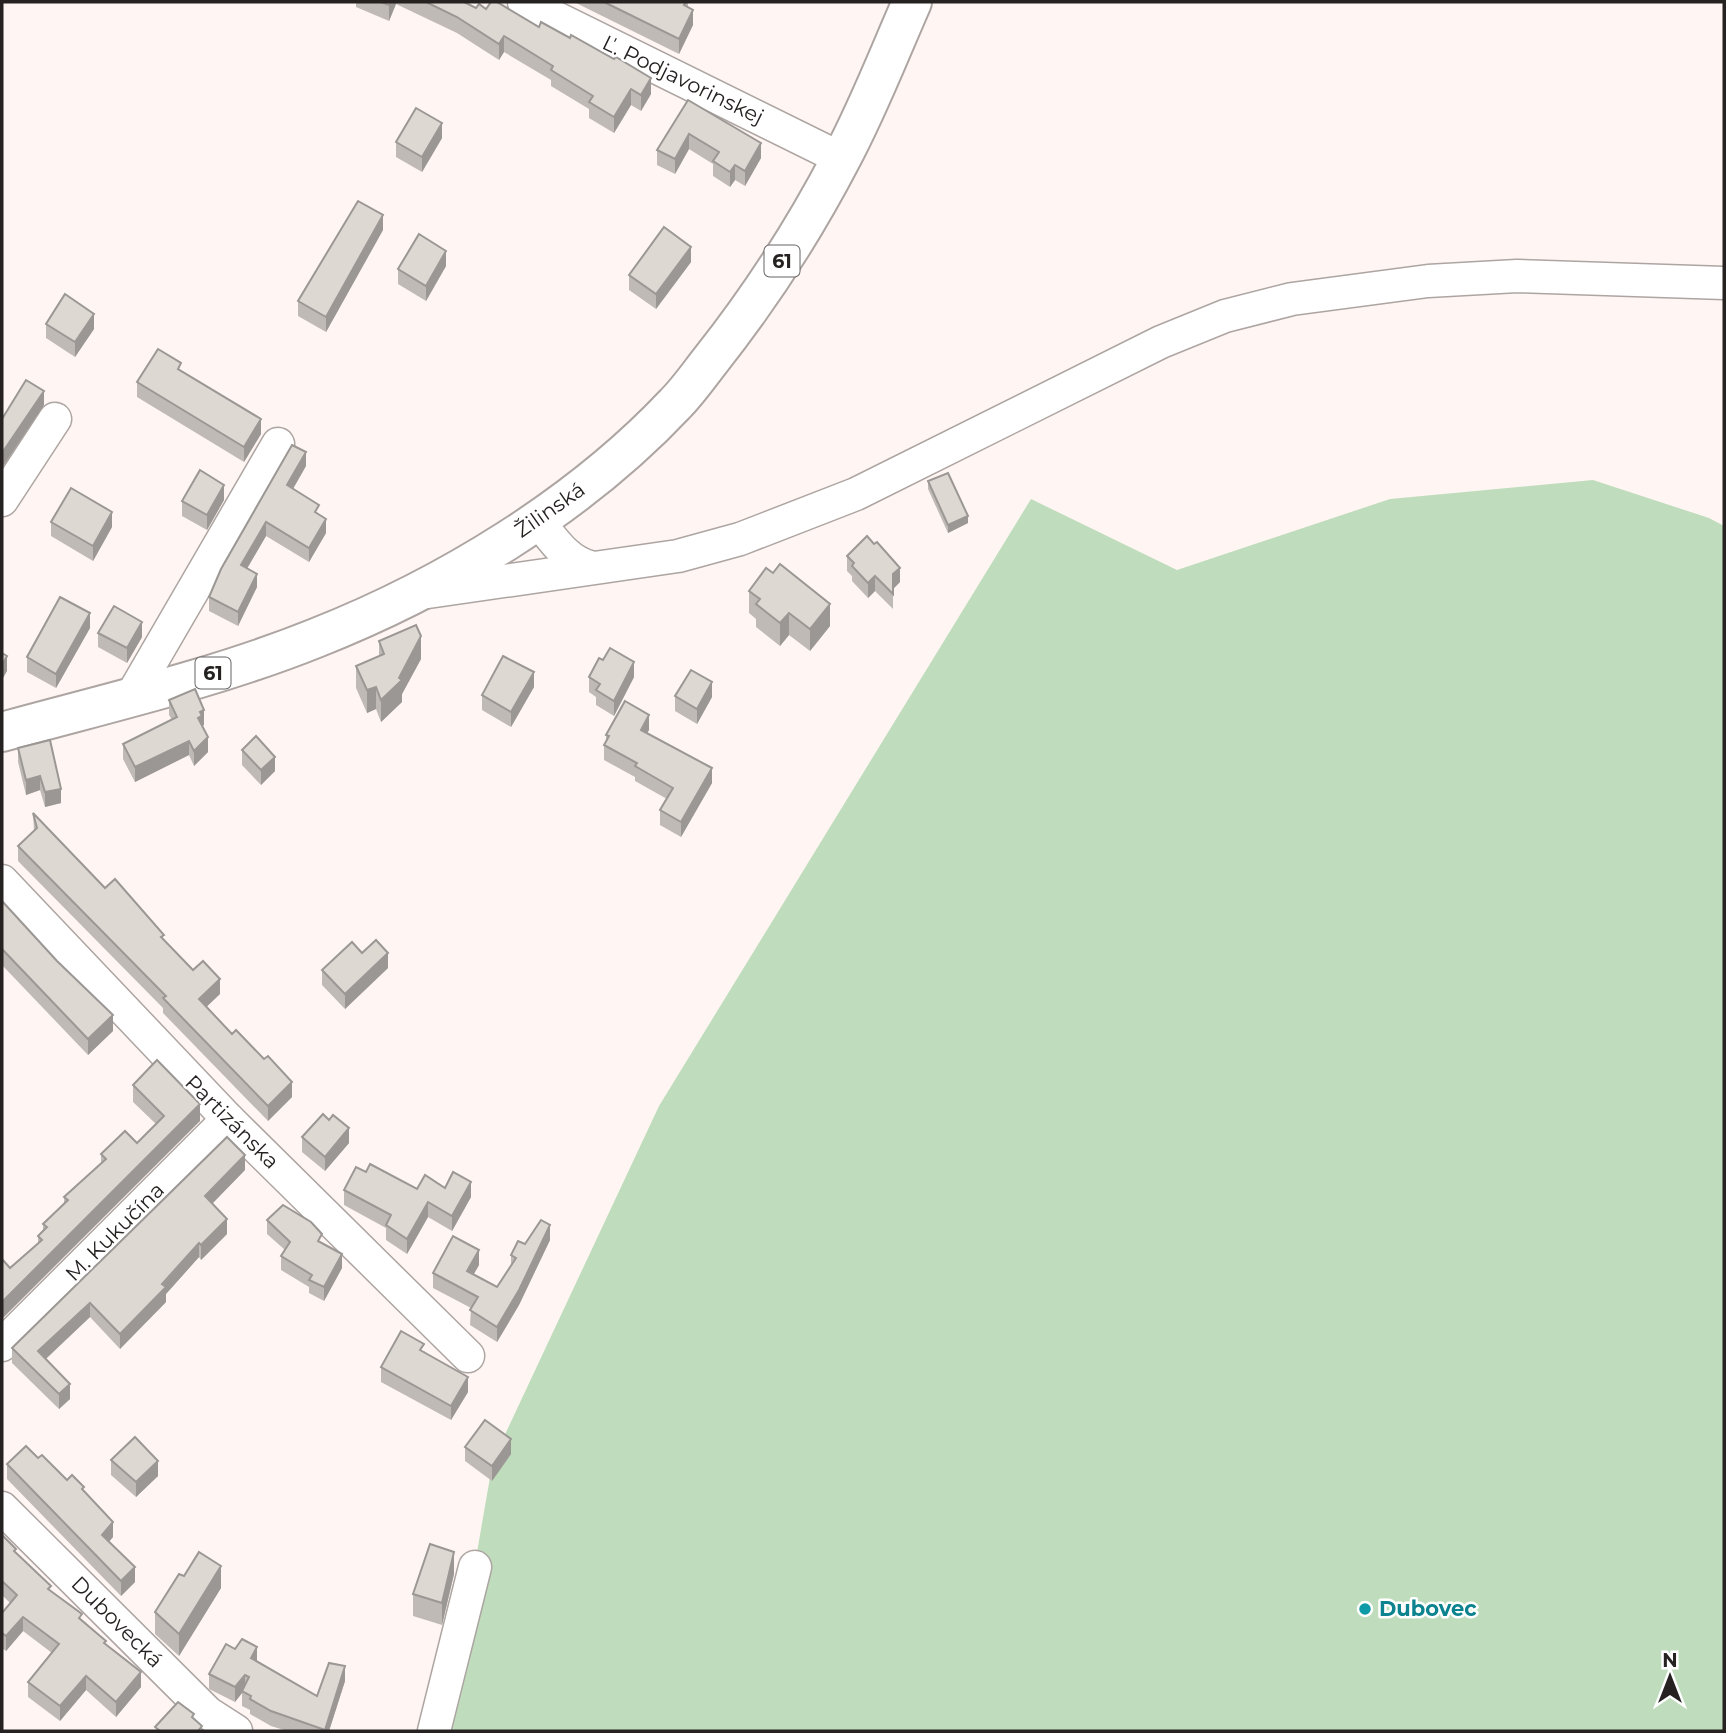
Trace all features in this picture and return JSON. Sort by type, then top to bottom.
[{"type":"main road","name":"61","points":[[842,159],[912,2]]},
{"type":"main road","name":"Žilinská","points":[[2,732],[267,657],[368,617],[416,594],[538,521],[608,469],[677,403],[740,324],[794,243],[842,159]]},
{"type":"street","name":"Ľ. Podjavorinskej","points":[[524,2],[842,159]]},
{"type":"street","points":[[416,594],[678,556],[740,539],[856,494],[1161,342],[1225,317],[1292,299],[1427,281],[1517,276],[1724,283]]},
{"type":"street","points":[[2,500],[55,419]]},
{"type":"street","points":[[131,697],[278,444]]},
{"type":"street","points":[[538,521],[568,556],[579,564],[590,567]]},
{"type":"street","name":"Partizánska","points":[[2,881],[228,1119],[468,1356]]},
{"type":"street","name":"M. Kukučína","points":[[2,1345],[228,1119]]},
{"type":"street","name":"Dubovecká","points":[[2,1508],[208,1713],[236,1731]]},
{"type":"street","points":[[434,1731],[475,1567]]},
{"type":"green space","points":[[1593,480],[1709,518],[1724,526],[1724,1731],[446,1731],[493,1460],[659,1106],[1031,499],[1177,570],[1390,499]]},
{"type":"building","points":[[426,2],[464,2],[476,8],[479,4],[486,9],[491,2],[497,2],[539,27],[541,22],[570,38],[571,35],[651,78],[641,95],[631,89],[614,117],[589,102],[593,96],[551,70],[553,66],[504,36],[499,44],[457,17]]},
{"type":"building","points":[[604,2],[686,2],[684,5],[693,10],[679,39]]},
{"type":"building","points":[[688,100],[761,143],[745,171],[735,165],[730,172],[713,161],[719,152],[689,134],[675,159],[657,150]]},
{"type":"building","points":[[416,108],[442,123],[422,157],[396,142]]},
{"type":"building","points":[[358,201],[383,215],[326,317],[298,301]]},
{"type":"building","points":[[664,227],[691,247],[656,294],[629,275]]},
{"type":"building","points":[[419,234],[446,251],[426,286],[398,269]]},
{"type":"building","points":[[65,294],[94,314],[75,342],[46,324]]},
{"type":"building","points":[[158,349],[181,363],[178,369],[261,419],[244,447],[137,382]]},
{"type":"building","points":[[26,380],[44,391],[2,453],[2,419]]},
{"type":"building","points":[[292,445],[306,452],[287,485],[319,505],[315,512],[326,519],[309,548],[266,522],[241,565],[257,574],[238,612],[209,597],[221,569]]},
{"type":"building","points":[[200,470],[224,485],[207,515],[182,501]]},
{"type":"building","points":[[948,473],[968,516],[948,525],[928,481]]},
{"type":"building","points":[[71,488],[112,512],[93,546],[51,522]]},
{"type":"building","points":[[867,536],[874,544],[877,542],[900,568],[893,574],[893,594],[875,576],[868,583],[852,566],[854,563],[847,556]]},
{"type":"building","points":[[780,564],[830,604],[810,629],[789,613],[780,623],[756,604],[760,599],[749,591],[766,568],[773,573]]},
{"type":"building","points":[[60,597],[90,613],[56,674],[27,657]]},
{"type":"building","points":[[114,606],[142,622],[127,648],[98,633]]},
{"type":"building","points":[[416,625],[421,636],[399,678],[402,680],[381,700],[376,687],[367,690],[356,666],[384,654],[379,641]]},
{"type":"building","points":[[610,648],[634,662],[614,701],[596,690],[600,684],[589,677],[599,658],[603,660]]},
{"type":"building","points":[[503,656],[534,672],[511,712],[482,695]]},
{"type":"building","points":[[691,670],[712,682],[697,709],[675,696]]},
{"type":"building","points":[[195,689],[204,710],[198,718],[208,737],[194,751],[189,741],[135,767],[123,744],[177,717],[169,700]]},
{"type":"building","points":[[625,701],[649,715],[641,730],[712,768],[681,822],[660,810],[673,788],[635,766],[637,763],[604,745],[609,736],[606,735]]},
{"type":"building","points":[[256,736],[275,757],[261,770],[242,750]]},
{"type":"building","points":[[50,740],[61,789],[45,792],[40,776],[26,780],[18,748]]},
{"type":"building","points":[[33,813],[105,888],[115,879],[164,935],[161,937],[193,970],[203,961],[220,979],[199,999],[232,1034],[236,1030],[264,1059],[268,1056],[292,1082],[268,1106],[163,998],[166,996],[18,846],[37,828]]},
{"type":"building","points":[[2,901],[57,961],[113,1015],[88,1039],[2,949]]},
{"type":"building","points":[[376,940],[388,953],[345,994],[322,970],[352,942],[362,953]]},
{"type":"building","points":[[157,1060],[200,1104],[2,1302],[2,1259],[10,1268],[42,1240],[38,1236],[47,1227],[43,1224],[68,1200],[64,1197],[106,1159],[101,1154],[125,1131],[137,1143],[164,1116],[133,1085]]},
{"type":"building","points":[[323,1114],[329,1120],[333,1115],[349,1128],[325,1157],[302,1137]]},
{"type":"building","points":[[227,1137],[245,1155],[205,1196],[227,1219],[201,1245],[199,1243],[162,1284],[166,1287],[120,1334],[90,1303],[38,1351],[70,1384],[59,1394],[12,1348]]},
{"type":"building","points":[[370,1164],[417,1189],[425,1175],[445,1188],[453,1172],[471,1182],[452,1216],[428,1202],[407,1239],[386,1225],[391,1215],[344,1190],[356,1167],[366,1172]]},
{"type":"building","points":[[283,1205],[311,1222],[322,1234],[318,1241],[342,1254],[324,1287],[309,1280],[312,1275],[281,1256],[290,1242],[267,1220]]},
{"type":"building","points":[[541,1220],[550,1225],[519,1290],[497,1327],[470,1310],[478,1297],[433,1273],[453,1236],[479,1250],[467,1271],[497,1287],[516,1258],[511,1255],[518,1241],[525,1244]]},
{"type":"building","points":[[401,1331],[424,1344],[420,1350],[468,1377],[451,1406],[381,1367]]},
{"type":"building","points":[[485,1420],[511,1439],[492,1466],[465,1447]]},
{"type":"building","points":[[135,1437],[158,1461],[136,1482],[111,1460]]},
{"type":"building","points":[[26,1446],[38,1458],[42,1455],[67,1480],[72,1475],[113,1522],[102,1535],[135,1567],[121,1581],[7,1464]]},
{"type":"building","points":[[2,1535],[16,1549],[14,1551],[51,1586],[48,1589],[82,1614],[79,1618],[106,1641],[104,1643],[141,1672],[116,1702],[86,1676],[60,1706],[28,1682],[59,1644],[23,1617],[6,1636],[2,1633],[2,1613],[17,1595],[2,1581]]},
{"type":"building","points":[[430,1544],[454,1552],[442,1603],[413,1594]]},
{"type":"building","points":[[199,1552],[221,1566],[179,1634],[155,1612],[179,1574],[184,1576]]},
{"type":"building","points":[[242,1639],[257,1647],[251,1658],[317,1696],[329,1663],[345,1666],[325,1730],[271,1711],[250,1699],[251,1696],[242,1691],[249,1677],[245,1675],[235,1687],[209,1674],[226,1644],[235,1649]]},
{"type":"building","points":[[178,1702],[194,1714],[192,1717],[202,1726],[198,1731],[160,1731],[155,1727]]},
{"type":"place","name":"Dubovec","points":[[1365,1609]]}]
